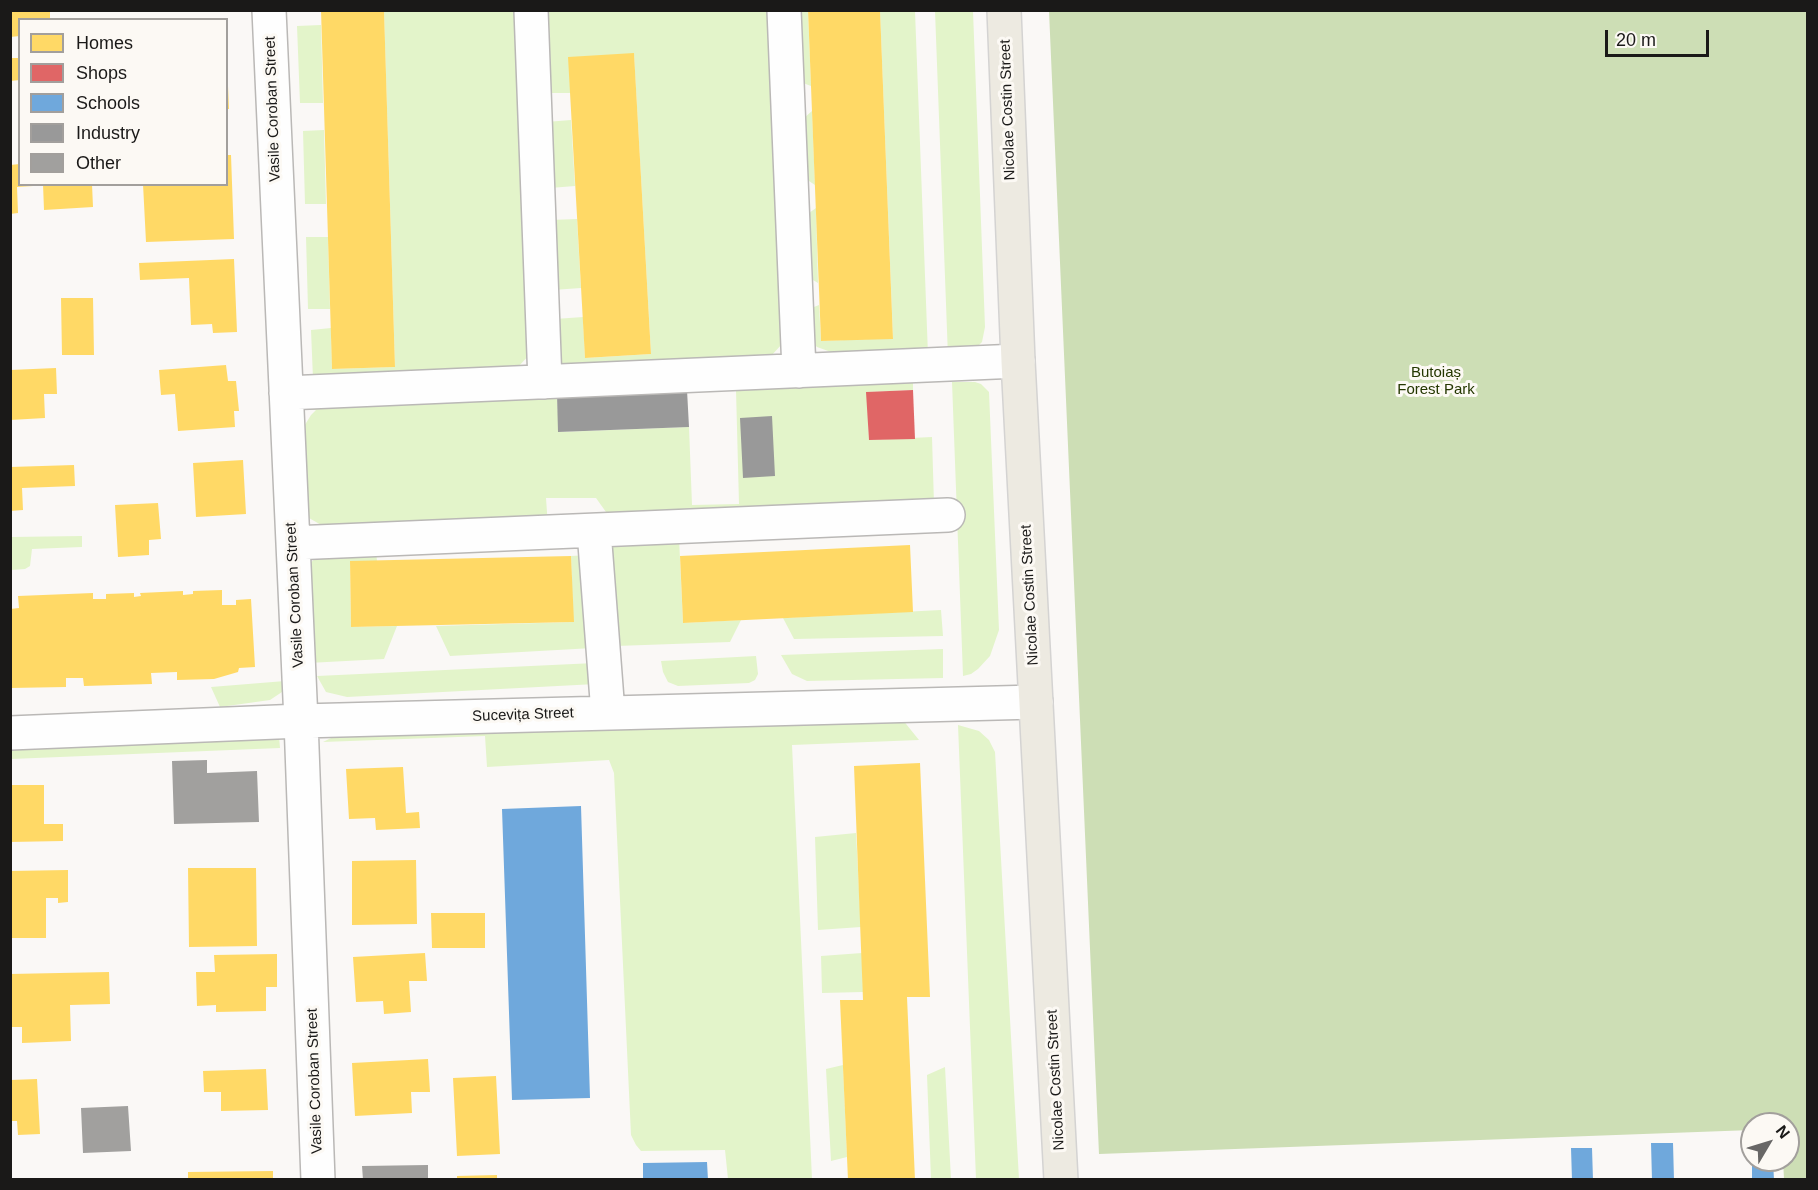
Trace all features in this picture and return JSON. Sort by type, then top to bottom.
[{"type":"main road","name":"Nicolae Costin Street","points":[[1004,10],[1018,361],[1061,1179]]},
{"type":"street","name":"Vasile Coroban Street","points":[[269,10],[301,721],[318,1179]]},
{"type":"street","points":[[531,10],[545,382]]},
{"type":"street","points":[[784,10],[799,371]]},
{"type":"street","points":[[286,393],[1018,361]]},
{"type":"street","points":[[293,543],[948,515]]},
{"type":"street","points":[[594,531],[608,713]]},
{"type":"street","name":"Sucevița Street","points":[[10,733],[301,721],[1036,702]]},
{"type":"green space","points":[[384,11],[524,11],[533,351],[517,368],[313,379],[311,330],[331,328],[332,369],[395,367]]},
{"type":"green space","points":[[542,11],[774,11],[782,344],[771,356],[567,367],[559,362],[555,319],[583,317],[585,358],[651,354],[634,54],[570,93],[545,93]]},
{"type":"green space","points":[[799,11],[808,11],[811,86],[795,80]]},
{"type":"green space","points":[[880,11],[915,11],[928,355],[831,352],[817,347],[810,340],[809,309],[819,305],[821,341],[893,338]]},
{"type":"green space","points":[[935,11],[973,11],[985,327],[982,342],[974,350],[948,357]]},
{"type":"green space","name":"Butoiaș Forest Park","points":[[1049,11],[1807,11],[1807,1179],[1784,1179],[1784,1172],[1800,1172],[1800,1112],[1740,1112],[1740,1130],[1099,1154]]},
{"type":"green space","points":[[321,25],[323,103],[300,103],[297,26]]},
{"type":"green space","points":[[812,111],[815,185],[797,173],[796,125]]},
{"type":"green space","points":[[571,120],[575,186],[550,188],[546,122]]},
{"type":"green space","points":[[324,130],[326,204],[305,204],[303,131]]},
{"type":"green space","points":[[816,208],[818,283],[803,274],[802,218]]},
{"type":"green space","points":[[577,219],[581,288],[553,290],[550,220]]},
{"type":"green space","points":[[306,237],[328,237],[330,309],[308,309]]},
{"type":"green space","points":[[913,382],[913,390],[867,392],[869,440],[932,437],[934,504],[618,519],[606,512],[596,498],[546,498],[548,527],[323,526],[309,518],[303,428],[316,410],[301,410],[307,403],[557,395],[559,432],[689,427],[692,505],[739,504],[736,390]]},
{"type":"green space","points":[[952,382],[975,382],[981,384],[989,392],[999,630],[990,656],[978,669],[963,676]]},
{"type":"green space","points":[[82,536],[82,547],[32,549],[30,566],[25,569],[11,570],[11,537]]},
{"type":"green space","points":[[679,538],[683,623],[741,620],[730,642],[616,646],[610,541]]},
{"type":"green space","points":[[376,552],[377,561],[350,562],[351,627],[397,626],[384,659],[308,663],[309,564],[317,557]]},
{"type":"green space","points":[[589,555],[593,648],[450,656],[436,626],[573,622],[571,556]]},
{"type":"green space","points":[[941,610],[943,636],[794,639],[783,618]]},
{"type":"green space","points":[[943,649],[943,678],[807,681],[792,674],[781,655]]},
{"type":"green space","points":[[756,656],[758,674],[755,680],[749,683],[678,686],[668,682],[661,661]]},
{"type":"green space","points":[[595,663],[596,684],[347,697],[326,692],[317,676]]},
{"type":"green space","points":[[285,681],[282,692],[270,700],[220,707],[211,687]]},
{"type":"green space","points":[[898,714],[919,740],[792,745],[812,1179],[728,1179],[725,1150],[641,1151],[631,1135],[614,773],[609,760],[487,767],[485,736],[323,742],[339,734]]},
{"type":"green space","points":[[958,725],[979,731],[989,740],[995,752],[1019,1179],[976,1179]]},
{"type":"green space","points":[[279,737],[280,748],[11,759],[10,746]]},
{"type":"green space","points":[[856,833],[861,927],[818,930],[815,837]]},
{"type":"green space","points":[[862,953],[863,992],[822,993],[821,956]]},
{"type":"green space","points":[[843,1065],[847,1157],[831,1161],[826,1069]]},
{"type":"green space","points":[[945,1067],[951,1179],[931,1179],[927,1075]]},
{"type":"building: Homes","points":[[10,10],[50,10],[50,18],[18,18],[18,36],[10,37]]},
{"type":"building: Homes","points":[[321,10],[384,10],[395,367],[332,369]]},
{"type":"building: Homes","points":[[808,10],[880,10],[893,339],[821,341]]},
{"type":"building: Homes","points":[[634,53],[651,354],[585,358],[568,57]]},
{"type":"building: Homes","points":[[10,58],[18,58],[18,80],[10,81]]},
{"type":"building: Homes","points":[[228,155],[231,155],[234,239],[146,242],[143,186],[228,186]]},
{"type":"building: Homes","points":[[18,164],[18,186],[33,186],[17,187],[18,213],[10,214],[10,165]]},
{"type":"building: Homes","points":[[43,186],[92,186],[93,207],[44,210]]},
{"type":"building: Homes","points":[[234,259],[237,332],[213,333],[212,324],[191,325],[189,278],[140,280],[139,263]]},
{"type":"building: Homes","points":[[61,298],[93,298],[94,355],[62,355]]},
{"type":"building: Homes","points":[[226,365],[228,381],[236,381],[239,411],[234,411],[235,427],[178,431],[175,394],[161,395],[159,370]]},
{"type":"building: Homes","points":[[56,368],[57,394],[44,394],[45,418],[10,420],[10,370]]},
{"type":"building: Homes","points":[[243,460],[246,514],[196,517],[193,463]]},
{"type":"building: Homes","points":[[74,465],[75,486],[22,488],[23,510],[10,511],[10,467]]},
{"type":"building: Homes","points":[[158,503],[161,539],[149,540],[149,555],[118,557],[115,505]]},
{"type":"building: Homes","points":[[910,545],[913,612],[683,623],[680,556]]},
{"type":"building: Homes","points":[[571,556],[574,622],[351,627],[350,561]]},
{"type":"building: Homes","points":[[222,590],[222,605],[236,605],[236,600],[251,599],[255,667],[239,668],[238,672],[214,679],[177,680],[177,672],[151,673],[152,684],[84,686],[83,678],[66,678],[66,687],[10,688],[10,609],[19,608],[18,596],[93,593],[93,599],[106,599],[106,594],[134,593],[134,597],[141,596],[140,593],[183,591],[183,595],[193,594],[193,591]]},
{"type":"building: Homes","points":[[920,763],[930,997],[907,997],[915,1180],[848,1180],[840,1000],[863,1000],[854,766]]},
{"type":"building: Homes","points":[[403,767],[406,813],[419,812],[420,828],[376,830],[375,818],[349,819],[346,769]]},
{"type":"building: Homes","points":[[10,785],[44,785],[44,824],[63,824],[63,841],[10,842]]},
{"type":"building: Homes","points":[[416,860],[417,924],[352,925],[352,861]]},
{"type":"building: Homes","points":[[188,868],[256,868],[257,946],[189,947]]},
{"type":"building: Homes","points":[[68,870],[68,902],[58,903],[58,898],[46,898],[46,938],[10,938],[10,871]]},
{"type":"building: Homes","points":[[431,913],[485,913],[485,948],[432,948]]},
{"type":"building: Homes","points":[[425,953],[427,981],[409,981],[411,1012],[384,1014],[383,1001],[356,1002],[353,957]]},
{"type":"building: Homes","points":[[277,954],[277,987],[266,987],[266,1011],[216,1012],[216,1005],[197,1006],[196,972],[215,972],[214,955]]},
{"type":"building: Homes","points":[[109,972],[110,1004],[70,1005],[71,1041],[22,1043],[22,1027],[10,1027],[10,974]]},
{"type":"building: Homes","points":[[428,1059],[430,1092],[411,1092],[412,1113],[355,1116],[352,1063]]},
{"type":"building: Homes","points":[[266,1069],[268,1110],[221,1111],[221,1092],[204,1092],[203,1071]]},
{"type":"building: Homes","points":[[496,1076],[500,1154],[457,1156],[453,1078]]},
{"type":"building: Homes","points":[[37,1079],[40,1134],[18,1135],[17,1121],[10,1121],[10,1080]]},
{"type":"building: Homes","points":[[273,1171],[273,1180],[188,1180],[188,1172]]},
{"type":"building: Homes","points":[[497,1175],[497,1180],[457,1180],[457,1176]]},
{"type":"building: Shops","points":[[913,390],[915,439],[869,440],[866,392]]},
{"type":"building: Schools","points":[[581,806],[590,1098],[512,1100],[502,809]]},
{"type":"building: Schools","points":[[1651,1143],[1673,1143],[1674,1180],[1652,1180]]},
{"type":"building: Schools","points":[[1571,1148],[1592,1148],[1593,1180],[1572,1180]]},
{"type":"building: Schools","points":[[707,1162],[708,1180],[643,1180],[643,1163]]},
{"type":"building: Schools","points":[[1752,1172],[1774,1172],[1774,1180],[1752,1180]]},
{"type":"building: Industry","points":[[687,390],[689,427],[558,432],[557,395]]},
{"type":"building: Industry","points":[[772,416],[775,476],[743,478],[740,418]]},
{"type":"building: Other","points":[[207,760],[207,773],[257,771],[259,822],[174,824],[172,761]]},
{"type":"building: Other","points":[[128,1106],[131,1151],[83,1153],[81,1108]]},
{"type":"building: Other","points":[[428,1165],[428,1180],[363,1180],[362,1166]]}]
